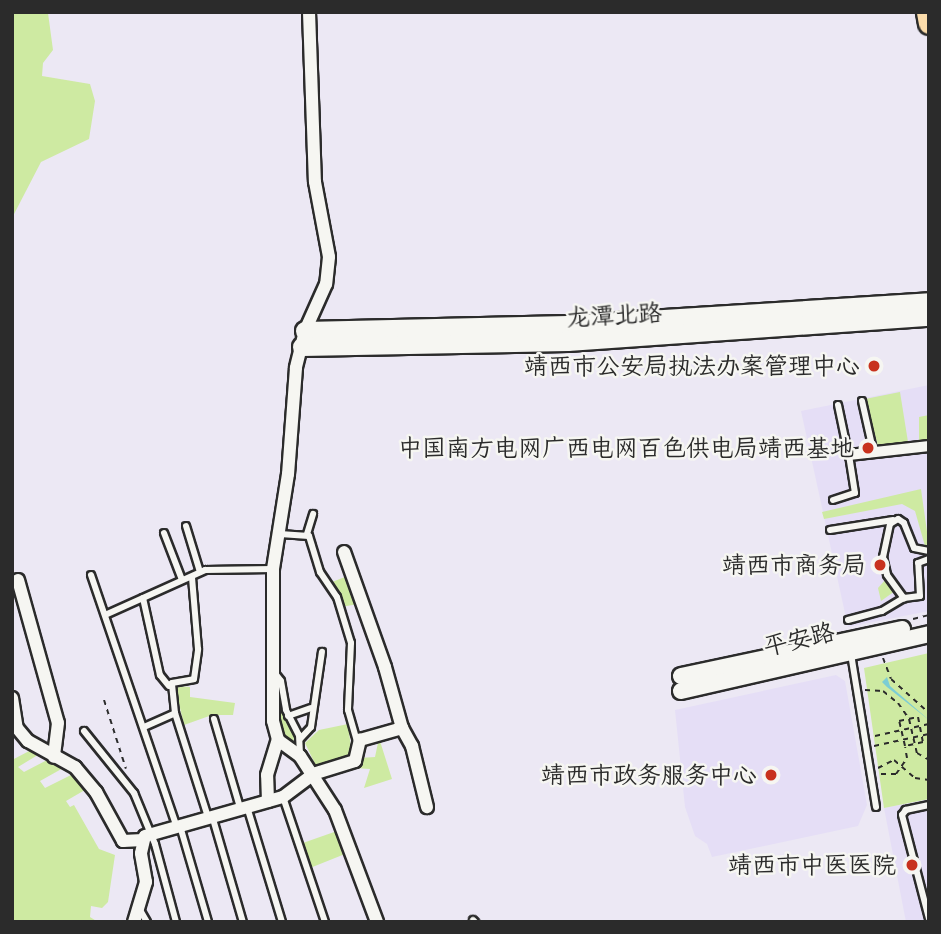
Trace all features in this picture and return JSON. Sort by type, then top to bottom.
[{"type":"main road","points":[[927,12],[929,23]]},
{"type":"main road","name":"龙潭北路","points":[[303,339],[929,302]]},
{"type":"main road","name":"龙潭北路","points":[[303,339],[568,342],[929,317]]},
{"type":"street","points":[[268,801],[267,775],[278,740],[273,721],[273,569],[280,534],[303,339],[326,284],[329,257],[315,182],[309,12]]},
{"type":"street","points":[[344,552],[385,667],[402,728],[412,746],[427,807]]},
{"type":"street","points":[[19,580],[58,723],[54,757]]},
{"type":"street","name":"平安路","points":[[681,684],[850,645],[929,623]]},
{"type":"street","name":"平安路","points":[[850,645],[929,634]]},
{"type":"street","points":[[12,698],[17,728],[34,746],[75,768],[90,784],[123,841],[178,825],[245,811],[284,797],[313,774],[355,761],[357,742],[402,728]]},
{"type":"street","points":[[278,740],[300,756],[335,810],[377,922]]},
{"type":"street","points":[[137,916],[146,883],[147,836]]},
{"type":"lane","points":[[862,401],[873,450]]},
{"type":"lane","points":[[833,500],[855,493],[838,405]]},
{"type":"lane","points":[[849,455],[873,450],[929,446]]},
{"type":"lane","points":[[849,455],[929,446]]},
{"type":"lane","points":[[313,513],[307,534],[351,640],[348,710],[357,742]]},
{"type":"lane","points":[[830,530],[893,520],[907,526],[914,548],[929,551]]},
{"type":"lane","points":[[893,520],[884,557],[887,575],[904,598]]},
{"type":"lane","points":[[186,526],[200,572]]},
{"type":"lane","points":[[164,533],[182,580]]},
{"type":"lane","points":[[280,534],[307,534]]},
{"type":"lane","points":[[848,620],[882,611],[904,598],[920,596],[918,563],[929,559]]},
{"type":"lane","points":[[105,615],[200,572],[226,566],[273,569]]},
{"type":"lane","points":[[91,575],[178,825],[208,922]]},
{"type":"lane","points":[[169,686],[192,682],[196,673],[192,577]]},
{"type":"lane","points":[[143,598],[160,675],[169,686],[175,713],[243,922]]},
{"type":"lane","points":[[850,645],[876,807]]},
{"type":"lane","points":[[300,739],[311,727],[311,708],[322,652]]},
{"type":"lane","points":[[272,671],[281,681],[288,716],[300,739],[300,756]]},
{"type":"lane","points":[[288,716],[311,708]]},
{"type":"lane","points":[[144,727],[175,713]]},
{"type":"lane","points":[[214,719],[282,922]]},
{"type":"lane","points":[[85,731],[131,791],[176,922]]},
{"type":"lane","points":[[284,797],[325,922]]},
{"type":"lane","points":[[929,805],[906,810],[902,815],[929,919]]},
{"type":"lane","points":[[137,916],[147,922]]},
{"type":"path","points":[[883,657],[891,679],[929,713]]},
{"type":"path","points":[[857,691],[883,691],[898,702],[909,719],[919,756],[929,760]]},
{"type":"path","points":[[104,700],[131,791]]},
{"type":"path","points":[[871,778],[875,773],[893,776],[903,765],[908,754],[899,721],[918,717],[923,742]]},
{"type":"path","points":[[864,737],[929,724]]},
{"type":"path","points":[[866,747],[929,734]]},
{"type":"path","points":[[905,746],[923,742],[929,745]]},
{"type":"path","points":[[869,763],[877,768],[894,760],[915,778],[929,780]]},
{"type":"shaded area","points":[[929,385],[929,611],[848,627],[801,411]]},
{"type":"shaded area","name":"靖西市政务服务中心","points":[[836,675],[845,681],[867,805],[858,826],[712,857],[707,844],[695,836],[685,807],[675,710]]},
{"type":"shaded area","name":"靖西市中医医院","points":[[929,799],[929,922],[906,922],[884,808]]},
{"type":"green space","points":[[12,12],[48,13],[53,50],[43,63],[42,76],[90,84],[95,101],[89,139],[41,162],[12,218]]},
{"type":"green space","points":[[900,392],[908,442],[878,446],[865,399]]},
{"type":"green space","points":[[929,415],[929,442],[919,443],[919,417]]},
{"type":"green space","points":[[921,489],[929,546],[925,546],[915,511],[902,504],[824,519],[822,512]]},
{"type":"green space","points":[[350,575],[358,604],[341,607],[327,584]]},
{"type":"green space","points":[[886,579],[895,591],[881,601],[878,588]]},
{"type":"green space","points":[[929,653],[929,799],[884,808],[864,668]]},
{"type":"green space","points":[[279,683],[285,720],[294,736],[293,747],[280,729]]},
{"type":"green space","points":[[179,686],[190,687],[190,697],[235,703],[233,715],[212,715],[184,725],[176,691]]},
{"type":"green space","points":[[348,724],[352,756],[317,768],[305,743],[319,730]]},
{"type":"green space","points":[[379,738],[392,779],[364,788],[370,769],[354,768],[359,758],[375,757]]},
{"type":"green space","points":[[33,749],[41,753],[18,767],[24,772],[49,759],[65,767],[40,781],[45,788],[75,773],[90,787],[66,801],[70,807],[74,805],[99,849],[115,855],[108,902],[102,908],[91,906],[90,917],[98,922],[12,922],[12,760]]},
{"type":"green space","points":[[337,831],[345,854],[310,868],[300,844]]},
{"type":"water","points":[[887,677],[890,686],[929,720],[882,682]]},
{"type":"place","name":"靖西市公安局执法办案管理中心","points":[[874,366]]},
{"type":"place","name":"中国南方电网广西电网百色供电局靖西基地","points":[[868,448]]},
{"type":"place","name":"靖西市商务局","points":[[880,565]]},
{"type":"place","name":"靖西市政务服务中心","points":[[771,775]]},
{"type":"place","name":"靖西市中医医院","points":[[912,865]]}]
